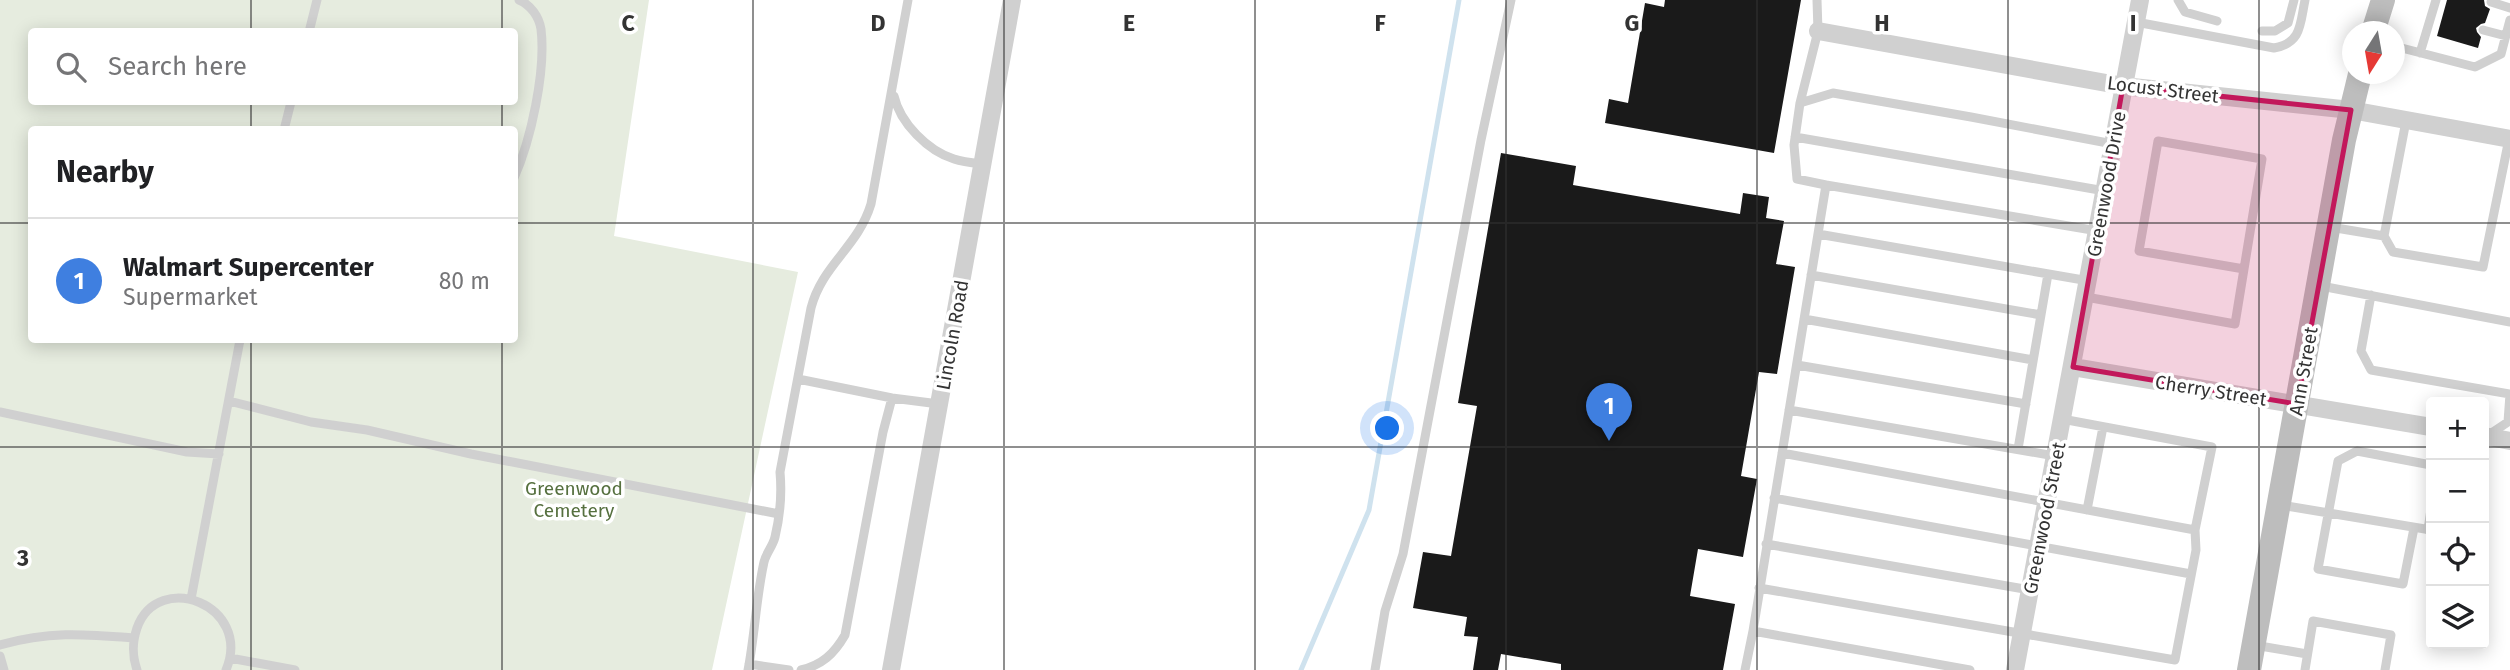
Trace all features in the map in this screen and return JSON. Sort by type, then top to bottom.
[{"type":"main road","points":[[2376,21],[2383,0]]},
{"type":"main road","name":"Ann Street","points":[[2249,670],[2329,226],[2358,84]]},
{"type":"street","name":"Lincoln Road","points":[[891,670],[1012,0]]},
{"type":"street","name":"Greenwood Drive","points":[[2073,367],[2140,0]]},
{"type":"street","name":"Locust Street","points":[[1818,31],[2123,86],[2351,110],[2509,139]]},
{"type":"street","name":"Cherry Street","points":[[2073,367],[2426,426]]},
{"type":"street","name":"Greenwood Street","points":[[2015,670],[2073,367]]},
{"type":"street","points":[[2489,437],[2510,441]]},
{"type":"lane","points":[[310,28],[317,0]]},
{"type":"lane","points":[[518,168],[527,144],[540,68],[541,29],[533,10],[519,0]]},
{"type":"lane","points":[[789,670],[749,667],[755,610],[765,559],[774,541],[782,491],[780,472],[814,295],[824,275],[854,241],[866,221],[908,0]]},
{"type":"lane","points":[[1375,670],[1385,611],[1403,554],[1481,140],[1511,0]]},
{"type":"lane","points":[[1817,0],[1818,31],[1800,103],[1795,137],[1797,179],[2098,231]]},
{"type":"lane","points":[[2178,0],[2185,12],[2217,22]]},
{"type":"lane","points":[[2262,31],[2275,31],[2288,23],[2294,0]]},
{"type":"lane","points":[[2136,22],[2274,48],[2290,43],[2295,38],[2305,0]]},
{"type":"lane","points":[[2420,53],[2436,0]]},
{"type":"lane","points":[[2491,2],[2510,8]]},
{"type":"lane","points":[[2431,15],[2442,18]]},
{"type":"lane","points":[[2405,49],[2475,67],[2501,54],[2510,20]]},
{"type":"lane","points":[[2483,30],[2506,36]]},
{"type":"lane","points":[[892,91],[901,115],[928,144],[957,160],[982,164]]},
{"type":"lane","points":[[1800,103],[1833,93],[2113,144]]},
{"type":"lane","points":[[285,126],[290,105]]},
{"type":"lane","points":[[2406,121],[2384,236],[2393,252],[2483,267],[2509,139]]},
{"type":"lane","points":[[1795,137],[2105,191]]},
{"type":"lane","points":[[1818,233],[2048,274],[2087,289],[2235,324],[2244,269],[2262,159],[2158,141],[2139,251],[2244,269]]},
{"type":"lane","points":[[1745,670],[1825,185]]},
{"type":"lane","points":[[2329,226],[2384,236]]},
{"type":"lane","points":[[2018,449],[2048,274]]},
{"type":"lane","points":[[1811,275],[2041,315]]},
{"type":"lane","points":[[2319,285],[2510,322]]},
{"type":"lane","points":[[2371,295],[2361,351],[2371,370],[2510,394],[2508,422],[2489,433]]},
{"type":"lane","points":[[1804,319],[2033,360]]},
{"type":"lane","points":[[191,599],[239,343]]},
{"type":"lane","points":[[1797,365],[2026,404]]},
{"type":"lane","points":[[797,379],[892,398],[939,404]]},
{"type":"lane","points":[[801,670],[813,667],[827,658],[836,650],[845,635],[883,432],[892,398]]},
{"type":"lane","points":[[229,401],[258,406],[312,422],[367,430],[471,454],[779,514]]},
{"type":"lane","points":[[1789,410],[2055,456]]},
{"type":"lane","points":[[0,412],[187,452],[219,454]]},
{"type":"lane","points":[[1759,588],[2175,660],[2196,550],[2195,530],[2212,447],[2062,419]]},
{"type":"lane","points":[[2087,510],[2102,427]]},
{"type":"lane","points":[[2414,527],[2403,584],[2318,569],[2338,461],[2357,451],[2426,464]]},
{"type":"lane","points":[[1782,453],[2195,530]]},
{"type":"lane","points":[[1774,498],[2191,573]]},
{"type":"lane","points":[[2279,505],[2426,529]]},
{"type":"lane","points":[[1766,544],[2030,590]]},
{"type":"lane","points":[[137,670],[133,657],[134,638],[140,621],[150,610],[171,599],[191,599],[216,612],[231,638],[226,670]]},
{"type":"lane","points":[[2305,670],[2313,621],[2391,635],[2385,670]]},
{"type":"lane","points":[[1753,631],[1970,670]]},
{"type":"lane","points":[[0,645],[56,633],[134,638]]},
{"type":"lane","points":[[2253,645],[2307,654]]},
{"type":"lane","points":[[0,656],[4,670]]},
{"type":"lane","points":[[230,658],[295,670]]},
{"type":"highlighted area","points":[[2123,86],[2351,110],[2297,404],[2073,367]]},
{"type":"green space","name":"Greenwood Cemetery","points":[[0,0],[649,0],[614,236],[798,272],[712,670],[0,670]]},
{"type":"building","points":[[1665,0],[1801,0],[1774,153],[1605,123],[1609,99],[1628,103],[1645,3],[1664,7]]},
{"type":"building","points":[[2447,0],[2484,0],[2485,6],[2490,9],[2485,23],[2476,28],[2481,37],[2478,48],[2437,36]]},
{"type":"building","points":[[1501,153],[1576,166],[1573,185],[1740,214],[1743,193],[1769,197],[1766,218],[1784,221],[1776,264],[1795,267],[1777,374],[1759,372],[1741,476],[1757,479],[1743,557],[1698,549],[1690,596],[1735,604],[1723,670],[1561,670],[1561,664],[1501,654],[1498,670],[1473,670],[1478,637],[1464,636],[1467,617],[1413,608],[1423,552],[1451,556],[1477,406],[1458,403]]},
{"type":"waterway","points":[[1301,670],[1369,510],[1459,0]]},
{"type":"place","name":"Walmart Supercenter","points":[[1609,441]]}]
